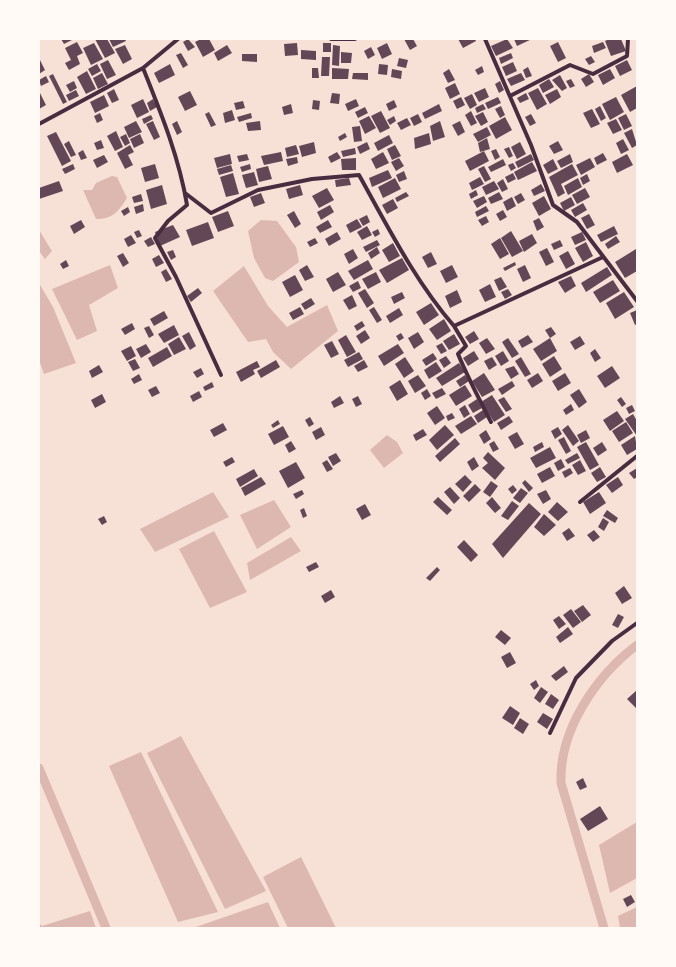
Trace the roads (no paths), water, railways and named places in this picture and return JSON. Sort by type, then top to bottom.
[{"type":"street","points":[[39,124],[143,68],[178,39]]},
{"type":"street","points":[[332,39],[355,39]]},
{"type":"street","points":[[485,39],[553,205],[577,222],[637,301]]},
{"type":"street","points":[[510,96],[570,65],[593,74],[606,68],[627,56],[628,39]]},
{"type":"street","points":[[143,68],[165,122],[187,205],[168,221],[155,238],[176,277],[221,375]]},
{"type":"street","points":[[185,193],[211,213],[258,190],[312,179],[359,176],[402,252],[466,346],[458,354],[470,378],[471,386],[491,422]]},
{"type":"street","points":[[454,326],[603,257]]},
{"type":"street","points":[[580,502],[637,456]]},
{"type":"street","points":[[550,733],[576,678],[612,640],[637,623]]},
{"type":"waterway","points":[[604,928],[561,783],[562,763],[573,724],[594,688],[637,645]]},
{"type":"waterway","points":[[39,768],[106,928]]}]
